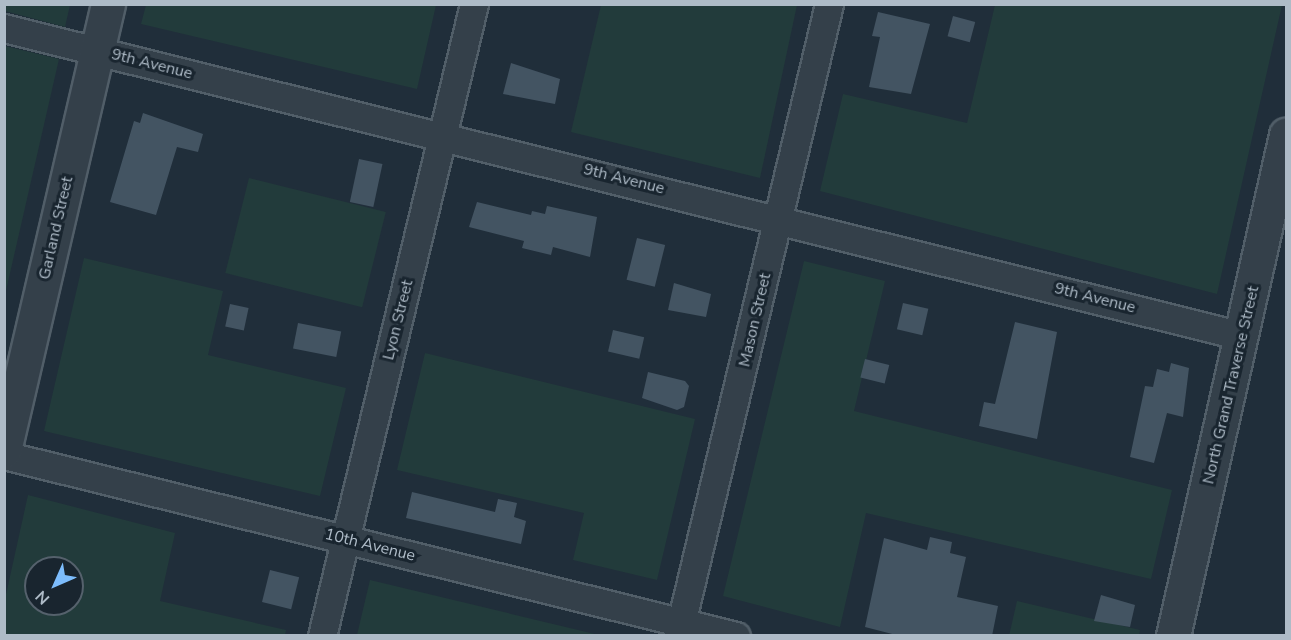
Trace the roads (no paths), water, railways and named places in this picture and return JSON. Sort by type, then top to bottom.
[{"type":"street","name":"Garland Street","points":[[4,453],[108,4]]},
{"type":"street","name":"Lyon Street","points":[[322,636],[474,4]]},
{"type":"street","name":"Mason Street","points":[[680,629],[829,4]]},
{"type":"street","name":"9th Avenue","points":[[4,28],[779,217],[1242,336]]},
{"type":"street","name":"North Grand Traverse Street","points":[[1173,636],[1287,135]]},
{"type":"street","name":"10th Avenue","points":[[4,453],[345,538],[680,629],[736,636]]}]
